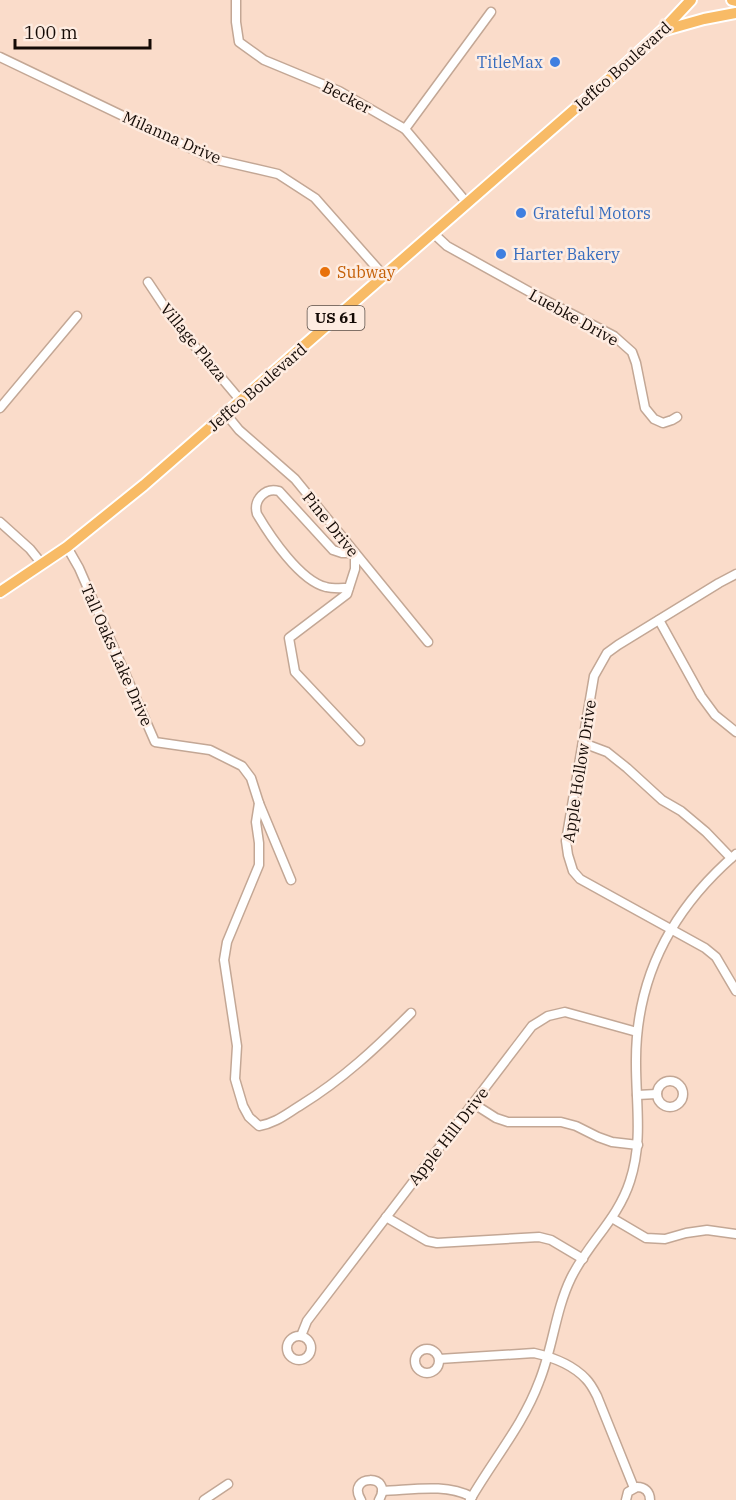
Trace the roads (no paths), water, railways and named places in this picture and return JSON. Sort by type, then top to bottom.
[{"type":"main road","name":"Jeffco Boulevard","points":[[0,592],[67,547],[144,485],[662,32],[691,0]]},
{"type":"main road","points":[[662,32],[704,19],[736,13]]},
{"type":"street","name":"Becker","points":[[236,0],[239,42],[264,60],[339,91],[405,129],[467,203]]},
{"type":"street","points":[[405,129],[491,12]]},
{"type":"street","name":"Milanna Drive","points":[[0,57],[213,159],[278,174],[315,198],[384,276]]},
{"type":"street","name":"Luebke Drive","points":[[433,233],[447,246],[614,336],[632,352],[645,408],[654,419],[663,423],[677,417]]},
{"type":"street","name":"Village Plaza","points":[[148,282],[177,324],[242,401]]},
{"type":"street","points":[[0,408],[77,316]]},
{"type":"street","name":"Pine Drive","points":[[225,414],[239,430],[295,479],[428,642]]},
{"type":"street","points":[[349,588],[328,588],[319,585],[295,566],[257,514],[255,509],[258,499],[269,491],[279,491],[333,550],[355,553],[355,569],[349,588],[347,594],[289,638],[295,672],[360,741]]},
{"type":"street","points":[[0,522],[30,549],[42,564]]},
{"type":"street","name":"Tall Oaks Lake Drive","points":[[67,547],[79,568],[155,742],[210,750],[242,766],[251,778],[291,880]]},
{"type":"street","name":"Apple Hollow Drive","points":[[736,574],[607,653],[594,676],[566,841],[573,871],[580,879],[705,948],[716,957],[736,991]]},
{"type":"street","points":[[659,620],[701,696],[715,715],[736,732]]},
{"type":"street","points":[[361,1500],[358,1496],[359,1485],[371,1479],[378,1482],[381,1496],[446,1488],[456,1490],[471,1498],[526,1410],[540,1380],[562,1299],[573,1273],[612,1218],[629,1186],[638,1145],[639,1126],[637,1032],[648,981],[657,957],[670,930],[693,896],[734,856],[681,811],[662,800],[614,757],[583,743]]},
{"type":"street","name":"Tall Oaks Lake Drive","points":[[259,803],[256,822],[259,865],[227,942],[224,960],[237,1046],[236,1079],[243,1106],[249,1117],[259,1126],[272,1123],[325,1090],[362,1061],[411,1013]]},
{"type":"street","name":"Apple Hill Drive","points":[[301,1336],[307,1321],[532,1026],[549,1016],[565,1012],[637,1032]]},
{"type":"street","points":[[637,1095],[657,1094]]},
{"type":"street","points":[[474,1104],[507,1122],[561,1122],[612,1142],[638,1145]]},
{"type":"street","points":[[386,1217],[427,1241],[437,1243],[539,1238],[551,1240],[583,1259]]},
{"type":"street","points":[[612,1218],[646,1238],[665,1239],[707,1230],[736,1234]]},
{"type":"street","points":[[440,1359],[534,1353],[548,1356],[578,1371],[589,1382],[605,1413],[634,1488]]},
{"type":"street","points":[[204,1500],[228,1484]]},
{"type":"street","points":[[626,1500],[628,1492],[640,1487],[646,1490],[650,1500]]},
{"type":"place","name":"TitleMax","points":[[555,62]]},
{"type":"place","name":"Grateful Motors","points":[[521,213]]},
{"type":"place","name":"Harter Bakery","points":[[501,254]]},
{"type":"place","name":"Subway","points":[[325,272]]}]
